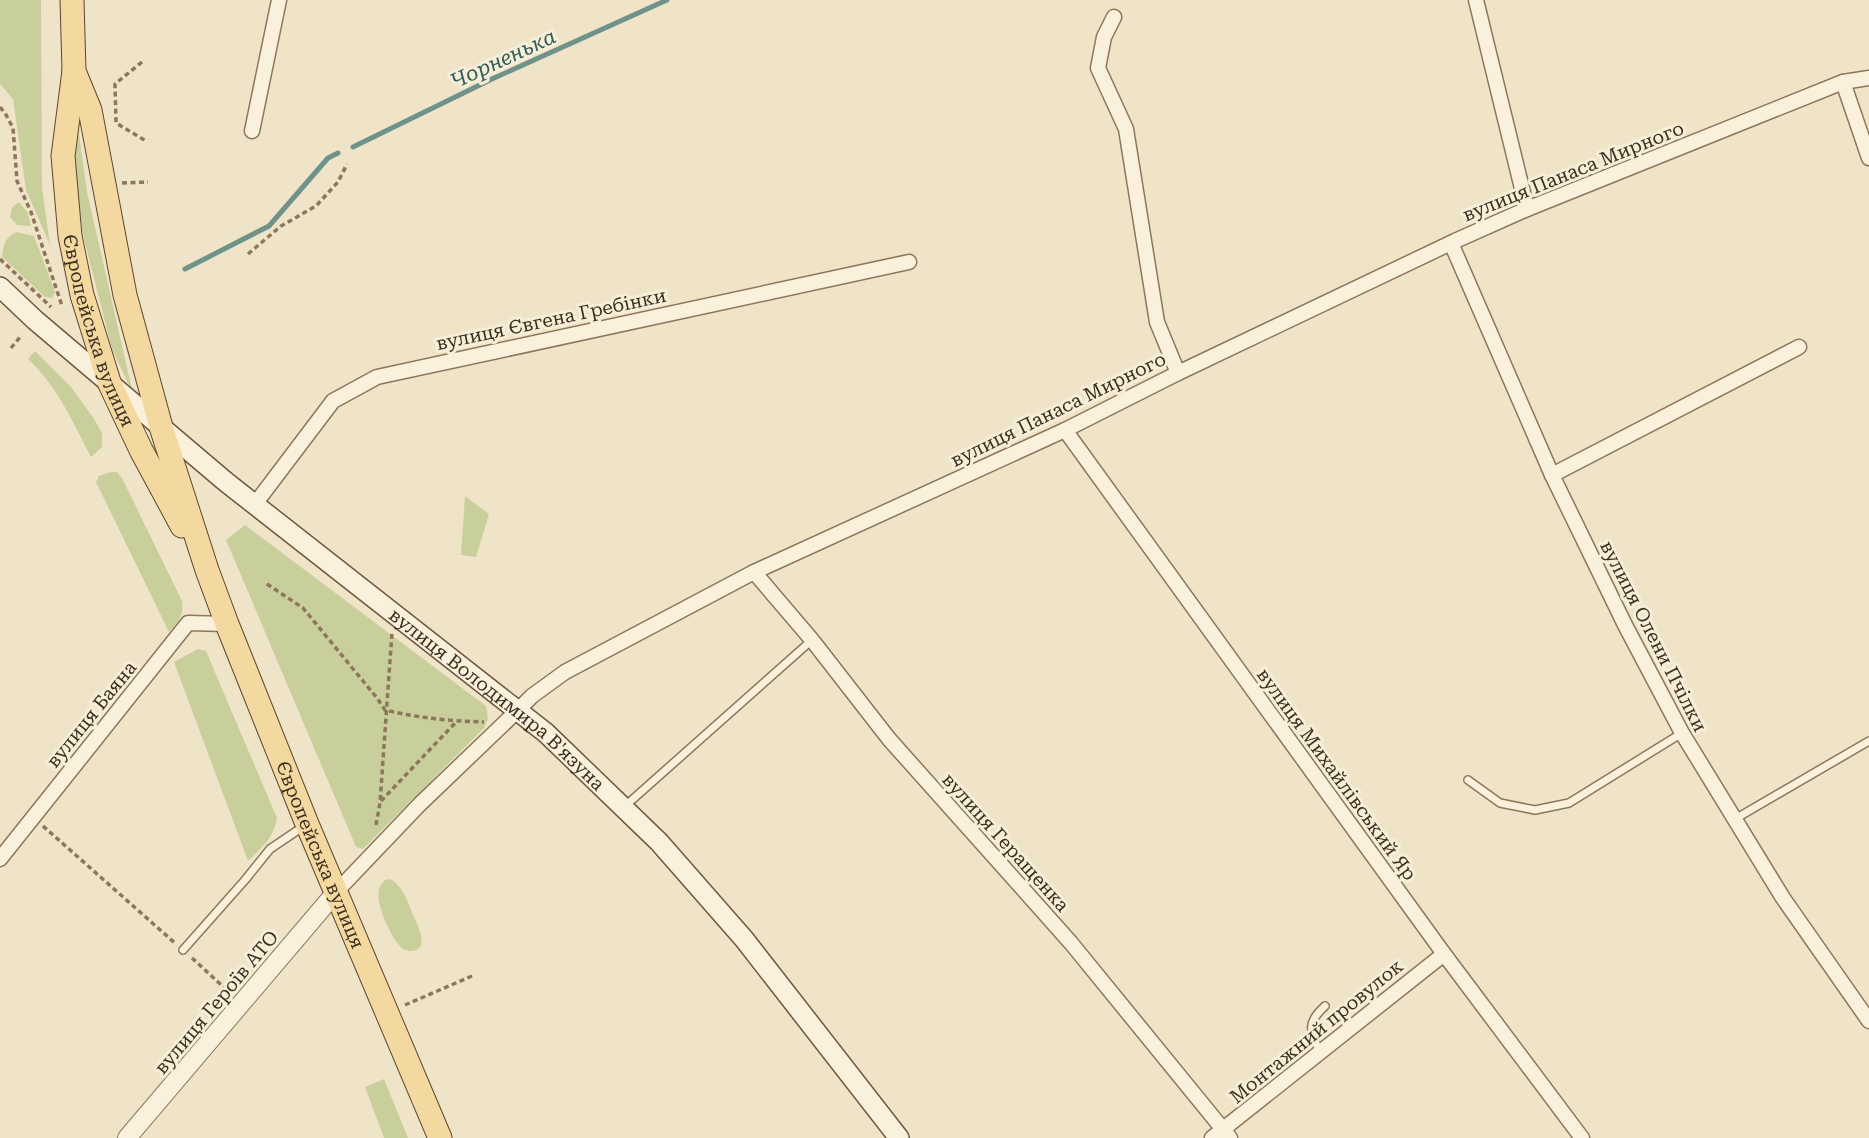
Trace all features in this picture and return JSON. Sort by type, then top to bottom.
[{"type":"main road","name":"Європейська вулиця","points":[[72,0],[74,71],[62,156],[70,236],[84,302],[110,382],[141,450],[207,570]]},
{"type":"main road","name":"Європейська вулиця","points":[[74,71],[90,110],[125,295],[161,427],[207,570],[307,824],[440,1138]]},
{"type":"main road","name":"вулиця Володимира В'язуна","points":[[0,287],[44,312],[110,382],[161,427],[393,614],[511,717],[546,733],[659,842],[744,939],[899,1138]]},
{"type":"street","points":[[252,131],[279,0]]},
{"type":"street","points":[[1476,0],[1527,209]]},
{"type":"street","points":[[1114,17],[1104,37],[1098,68],[1126,129],[1157,322],[1178,373]]},
{"type":"street","name":"вулиця Панаса Мирного","points":[[336,892],[419,804],[532,696],[565,672],[754,572],[1065,430],[1451,243],[1527,209],[1843,82],[1869,78]]},
{"type":"street","points":[[1843,82],[1869,158]]},
{"type":"street","name":"вулиця Олени Пчілки","points":[[1451,243],[1552,475],[1625,625],[1682,733],[1783,898],[1869,1021]]},
{"type":"street","name":"вулиця Євгена Гребінки","points":[[255,504],[332,401],[377,377],[909,262]]},
{"type":"street","points":[[1552,475],[1799,347]]},
{"type":"street","name":"вулиця Михайлівський Яр","points":[[1065,430],[1444,954],[1582,1138]]},
{"type":"street","name":"вулиця Геращенка","points":[[754,572],[812,640],[889,739],[1071,943],[1222,1135]]},
{"type":"street","name":"вулиця Баяна","points":[[0,859],[188,623],[227,624]]},
{"type":"street","name":"вулиця Героїв АТО","points":[[127,1138],[336,892]]},
{"type":"street","name":"Монтажний провулок","points":[[1222,1135],[1320,1052],[1444,954]]},
{"type":"lane","points":[[624,807],[812,640]]},
{"type":"lane","points":[[1468,780],[1500,803],[1535,810],[1569,803],[1682,733]]},
{"type":"lane","points":[[1735,819],[1869,741]]},
{"type":"lane","points":[[183,950],[270,849],[307,824]]},
{"type":"lane","points":[[1320,1052],[1311,1033],[1315,1015],[1325,1006]]},
{"type":"path","points":[[116,135],[115,84],[142,62]]},
{"type":"path","points":[[0,107],[13,128],[17,181],[31,212],[62,306],[44,312],[0,260]]},
{"type":"path","points":[[116,124],[146,141]]},
{"type":"path","points":[[248,254],[281,226],[316,206],[338,182],[347,164]]},
{"type":"path","points":[[118,184],[148,182]]},
{"type":"path","points":[[11,348],[21,337]]},
{"type":"path","points":[[267,584],[303,608],[385,710],[457,721],[511,717]]},
{"type":"path","points":[[376,825],[380,803],[393,614]]},
{"type":"path","points":[[380,803],[457,721]]},
{"type":"path","points":[[33,817],[230,993]]},
{"type":"path","points":[[387,1013],[472,975]]},
{"type":"green space","points":[[0,0],[41,0],[42,188],[50,245],[26,190],[13,99],[0,84]]},
{"type":"green space","points":[[75,105],[87,192],[133,394],[112,349],[83,235],[73,155]]},
{"type":"green space","points":[[19,202],[28,213],[31,226],[17,225],[10,217],[12,207]]},
{"type":"green space","points":[[17,232],[34,236],[55,292],[52,298],[45,297],[2,257],[5,242]]},
{"type":"green space","points":[[35,351],[71,387],[102,433],[102,447],[91,457],[56,393],[28,359]]},
{"type":"green space","points":[[117,472],[122,478],[182,601],[180,618],[169,632],[96,482],[99,476]]},
{"type":"green space","points":[[465,496],[489,514],[476,557],[461,555]]},
{"type":"green space","points":[[245,525],[486,706],[488,718],[484,728],[363,849],[356,847],[226,540]]},
{"type":"green space","points":[[198,649],[206,651],[277,818],[270,837],[248,861],[174,662]]},
{"type":"green space","points":[[390,879],[405,895],[419,930],[422,941],[418,949],[409,951],[402,948],[385,920],[378,895],[381,885]]},
{"type":"green space","points":[[384,1079],[408,1138],[384,1138],[365,1087]]},
{"type":"waterway","name":"Чорненька","points":[[353,147],[492,79],[667,0]]},
{"type":"waterway","name":"Чорненька","points":[[185,269],[269,226],[328,158],[338,153]]}]
